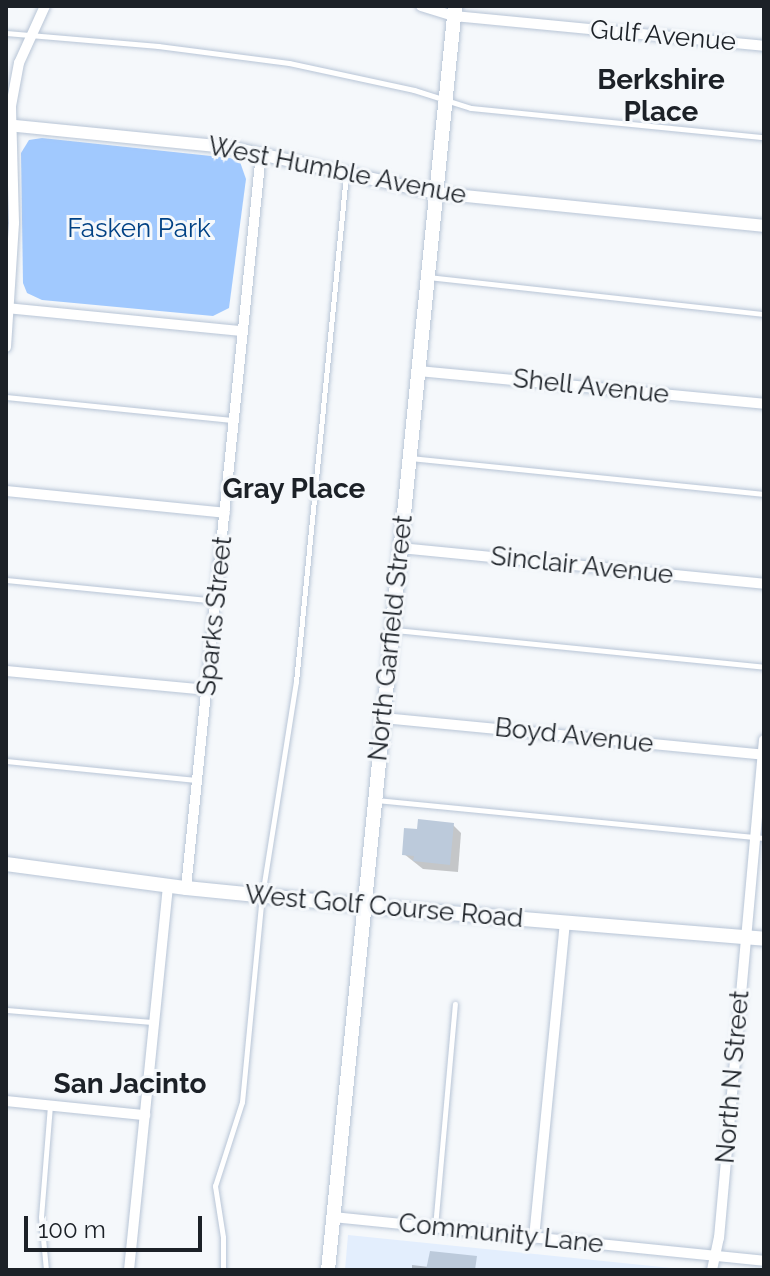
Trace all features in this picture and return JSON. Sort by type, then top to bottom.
[{"type":"main road","name":"North Garfield Street","points":[[328,1270],[454,11]]},
{"type":"main road","name":"West Golf Course Road","points":[[6,864],[262,896],[764,939]]},
{"type":"street","points":[[6,347],[10,216],[8,125],[16,79],[30,36],[45,6]]},
{"type":"street","name":"Gulf Avenue","points":[[421,6],[764,46]]},
{"type":"street","name":"West Humble Avenue","points":[[8,125],[228,147],[435,193],[764,226]]},
{"type":"street","name":"Sparks Street","points":[[186,888],[261,154]]},
{"type":"street","points":[[8,308],[242,331]]},
{"type":"street","name":"Shell Avenue","points":[[418,371],[764,404]]},
{"type":"street","points":[[6,491],[225,513]]},
{"type":"street","name":"Sinclair Avenue","points":[[400,548],[764,584]]},
{"type":"street","points":[[6,671],[208,690]]},
{"type":"street","name":"Boyd Avenue","points":[[383,718],[763,755]]},
{"type":"street","name":"North N Street","points":[[712,1270],[745,938],[759,838],[764,740]]},
{"type":"street","points":[[129,1270],[168,886]]},
{"type":"street","points":[[534,1238],[565,923]]},
{"type":"street","points":[[6,1101],[145,1115]]},
{"type":"street","name":"Community Lane","points":[[333,1217],[764,1261]]},
{"type":"lane","points":[[6,33],[158,46],[289,63],[506,112],[764,137]]},
{"type":"lane","points":[[223,1270],[223,1237],[215,1186],[242,1102],[262,896],[296,682],[346,173]]},
{"type":"lane","points":[[427,277],[764,314]]},
{"type":"lane","points":[[6,397],[233,420]]},
{"type":"lane","points":[[409,458],[764,494]]},
{"type":"lane","points":[[6,580],[215,601]]},
{"type":"lane","points":[[392,630],[764,667]]},
{"type":"lane","points":[[6,761],[197,780]]},
{"type":"lane","points":[[375,800],[759,838]]},
{"type":"lane","points":[[435,1228],[455,1004]]},
{"type":"lane","points":[[6,1010],[154,1022]]},
{"type":"lane","points":[[46,1270],[41,1217],[50,1105]]},
{"type":"shaded area","points":[[348,1235],[691,1270],[345,1270]]},
{"type":"green space","name":"Fasken Park","points":[[42,138],[230,158],[240,162],[246,179],[229,308],[213,316],[42,300],[27,293],[23,283],[21,153],[29,140]]},
{"type":"building","points":[[418,819],[454,823],[450,865],[413,861],[414,856],[402,855],[404,828],[417,829]]},
{"type":"building","points":[[430,1251],[477,1256],[475,1270],[426,1270]]},
{"type":"district","name":"Berkshire Place","points":[[661,96]]},
{"type":"district","name":"Gray Place","points":[[294,489]]},
{"type":"district","name":"San Jacinto","points":[[130,1084]]}]
